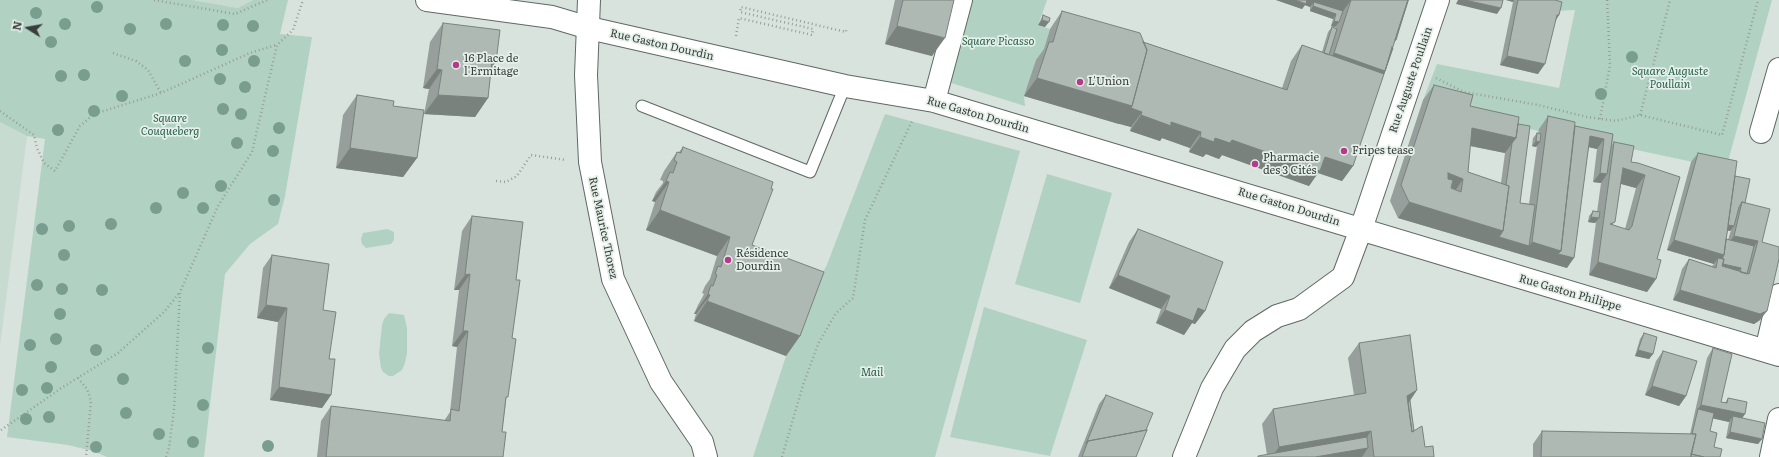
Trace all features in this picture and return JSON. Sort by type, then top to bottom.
[{"type":"street","name":"Rue Gaston Dourdin","points":[[427,0],[552,17],[589,28],[845,86],[934,101],[1361,229]]},
{"type":"street","name":"Rue Maurice Thorez","points":[[589,0],[586,75],[590,162],[613,280],[661,382],[702,442],[706,457]]},
{"type":"street","points":[[934,101],[961,0]]},
{"type":"street","name":"Rue Auguste Poullain","points":[[1184,457],[1212,388],[1235,349],[1253,331],[1277,316],[1299,309],[1343,277],[1361,229],[1438,0]]},
{"type":"street","points":[[1761,132],[1774,109],[1779,69]]},
{"type":"street","name":"Rue Gaston Philippe","points":[[1361,229],[1499,272],[1773,353]]},
{"type":"street","points":[[1773,353],[1779,295]]},
{"type":"street","points":[[1771,457],[1779,419]]},
{"type":"lane","points":[[642,106],[810,172],[845,86]]},
{"type":"path","points":[[154,0],[235,14],[267,0]]},
{"type":"path","points":[[0,111],[34,134],[37,148],[44,163],[55,171],[80,126],[94,114],[161,93],[250,53],[276,45],[293,30],[303,0]]},
{"type":"path","points":[[1600,119],[1610,66],[1607,0]]},
{"type":"path","points":[[1640,115],[1670,0]]},
{"type":"path","points":[[1414,72],[1432,76],[1464,92],[1538,105],[1600,119],[1616,121],[1640,115],[1722,135],[1758,0]]},
{"type":"path","points":[[732,60],[739,18],[812,34],[813,29],[740,12],[741,7],[846,32],[846,28]]},
{"type":"path","points":[[1,430],[118,353],[164,312],[180,292],[218,206],[252,152],[276,45]]},
{"type":"path","points":[[113,53],[136,61],[148,70],[161,93]]},
{"type":"path","points":[[782,457],[803,385],[818,344],[836,312],[853,298],[865,220],[912,121],[918,119]]},
{"type":"path","points":[[496,181],[506,182],[517,176],[531,155],[564,160]]},
{"type":"path","points":[[166,457],[169,448],[174,410],[180,292]]},
{"type":"path","points":[[78,378],[87,389],[91,401],[86,457]]},
{"type":"shaded area","points":[[192,0],[253,0],[238,8]]},
{"type":"shaded area","points":[[0,122],[27,136],[0,346]]},
{"type":"green space","name":"Square Couqueberg","points":[[0,0],[192,0],[238,8],[253,0],[288,0],[280,34],[312,37],[285,196],[278,224],[250,244],[225,274],[204,457],[107,457],[93,451],[68,445],[7,437],[45,139],[27,136],[0,122]]},
{"type":"green space","name":"Square Picasso","points":[[966,0],[1047,0],[1038,25],[1050,29],[1041,60],[1024,96],[1025,106],[945,81]]},
{"type":"green space","name":"Square Auguste Poullain","points":[[1525,0],[1772,0],[1726,169],[1566,135],[1538,131],[1423,100],[1437,64],[1559,88],[1575,10],[1556,11]]},
{"type":"green space","name":"Mail","points":[[885,114],[1020,151],[935,457],[753,457],[786,356],[794,335],[799,336],[810,292],[826,267]]},
{"type":"green space","points":[[1047,174],[1112,193],[1080,303],[1015,284]]},
{"type":"green space","points":[[387,229],[394,232],[394,240],[391,244],[366,248],[362,244],[361,239],[363,233]]},
{"type":"green space","points":[[984,307],[1087,340],[1050,456],[950,437]]},
{"type":"green space","points":[[389,313],[404,315],[407,328],[407,353],[405,363],[402,370],[393,376],[389,376],[383,372],[379,354],[382,325],[384,319]]},
{"type":"building","points":[[903,0],[954,0],[945,38],[897,26]]},
{"type":"building","points":[[1295,0],[1307,0],[1306,4]]},
{"type":"building","points":[[1351,0],[1408,0],[1385,71],[1334,53]]},
{"type":"building","points":[[1408,0],[1396,40],[1395,40]]},
{"type":"building","points":[[1465,0],[1503,0],[1501,8]]},
{"type":"building","points":[[1518,0],[1555,0],[1562,2],[1559,15],[1557,15],[1545,64],[1507,56]]},
{"type":"building","points":[[1314,2],[1343,11],[1339,22],[1334,21],[1336,14],[1313,6]]},
{"type":"building","name":"L'Union","points":[[1062,11],[1140,33],[1147,50],[1132,106],[1037,78],[1049,42],[1053,42]]},
{"type":"building","points":[[1043,15],[1050,18],[1049,22],[1042,20]]},
{"type":"building","points":[[443,23],[500,30],[496,62],[492,61],[488,98],[438,95],[442,70],[437,69]]},
{"type":"building","points":[[1332,27],[1337,29],[1329,55],[1324,53]]},
{"type":"building","points":[[1143,42],[1287,90],[1302,45],[1384,74],[1353,166],[1325,157],[1320,171],[1232,140],[1230,143],[1215,138],[1214,142],[1200,137],[1201,132],[1171,122],[1171,126],[1141,115],[1142,112],[1131,108],[1147,50]]},
{"type":"building","points":[[1392,47],[1393,48],[1384,74],[1383,73],[1385,71]]},
{"type":"building","points":[[1434,85],[1473,95],[1470,106],[1519,117],[1516,138],[1472,128],[1468,172],[1509,186],[1503,231],[1409,202],[1401,185]],"holes":[[[1448,173],[1463,179],[1461,192],[1451,188],[1453,180],[1448,179]]]},
{"type":"building","points":[[357,95],[394,101],[393,106],[424,110],[417,158],[350,148]]},
{"type":"building","points":[[1548,116],[1575,122],[1561,251],[1532,242]]},
{"type":"building","points":[[1518,124],[1530,126],[1520,203],[1535,205],[1529,246],[1499,237],[1503,231],[1509,186],[1506,185],[1512,143],[1516,138]]},
{"type":"building","points":[[1575,126],[1613,134],[1607,174],[1600,173],[1604,139],[1590,136],[1574,258],[1558,254],[1561,251]]},
{"type":"building","points":[[1537,133],[1541,134],[1540,142],[1536,141]]},
{"type":"building","points":[[1614,142],[1634,146],[1631,162],[1680,177],[1657,259],[1661,260],[1656,279],[1598,262]],"holes":[[[1623,168],[1645,175],[1632,226],[1629,230],[1610,224],[1615,222]]]},
{"type":"building","name":"Résidence Dourdin","points":[[683,147],[773,182],[771,189],[773,189],[752,245],[824,272],[800,336],[707,301],[710,295],[708,294],[711,285],[713,286],[717,275],[715,274],[718,266],[721,267],[730,237],[660,210],[669,182],[666,181],[670,172],[673,173],[677,162],[674,160],[677,152],[681,153]]},
{"type":"building","points":[[1698,153],[1737,161],[1724,255],[1674,240]]},
{"type":"building","points":[[1735,176],[1750,179],[1745,203],[1742,202],[1739,207],[1734,226],[1728,225]]},
{"type":"building","points":[[1742,202],[1770,209],[1762,242],[1779,247],[1779,259],[1767,311],[1760,314],[1680,290],[1689,259],[1716,268],[1718,258],[1724,259],[1722,266],[1749,274],[1758,241],[1734,236]]},
{"type":"building","points":[[1593,211],[1600,212],[1599,218],[1591,217]]},
{"type":"building","points":[[472,216],[523,222],[516,280],[520,280],[512,338],[516,339],[508,397],[506,397],[502,432],[506,432],[503,457],[326,457],[331,406],[450,421],[451,409],[459,411],[468,331],[463,331],[470,274],[465,275]]},
{"type":"building","points":[[1138,229],[1223,262],[1205,311],[1198,308],[1193,321],[1165,310],[1170,296],[1118,275]]},
{"type":"building","points":[[1726,239],[1754,246],[1747,274],[1740,272],[1741,268],[1723,264],[1724,259],[1722,259]]},
{"type":"building","points":[[272,255],[329,264],[323,310],[336,312],[329,359],[335,359],[331,395],[279,387],[287,308],[266,305]]},
{"type":"building","points":[[1644,333],[1657,337],[1653,354],[1638,350]]},
{"type":"building","points":[[1410,335],[1417,390],[1407,396],[1412,432],[1422,426],[1425,447],[1433,446],[1434,457],[1374,457],[1371,431],[1279,447],[1273,409],[1366,393],[1359,343]]},
{"type":"building","points":[[1713,348],[1732,354],[1721,402],[1727,403],[1728,398],[1747,402],[1745,414],[1701,405]]},
{"type":"building","points":[[1663,351],[1697,361],[1686,396],[1652,386]]},
{"type":"building","points":[[1106,395],[1153,413],[1146,430],[1088,441],[1086,444]]},
{"type":"building","points":[[1410,401],[1414,431],[1412,432],[1408,402]]},
{"type":"building","points":[[1698,409],[1714,413],[1710,431],[1717,433],[1714,447],[1722,449],[1720,457],[1704,457],[1691,454],[1696,434],[1692,434]]},
{"type":"building","points":[[1733,416],[1765,423],[1762,439],[1730,432]]},
{"type":"building","points":[[1147,430],[1136,457],[1082,457],[1088,441]]},
{"type":"building","points":[[1542,431],[1696,434],[1691,457],[1541,457]]},
{"type":"building","points":[[1367,437],[1368,448],[1315,457],[1258,457],[1258,456]]},
{"type":"building","points":[[1691,454],[1704,457],[1691,457]]},
{"type":"place","name":"16 Place de l'Ermitage","points":[[456,65]]},
{"type":"place","name":"L'Union","points":[[1080,82]]},
{"type":"place","name":"Fripes tease","points":[[1344,151]]},
{"type":"place","name":"Pharmacie des 3 Cités","points":[[1255,164]]},
{"type":"place","name":"Résidence Dourdin","points":[[728,260]]}]
